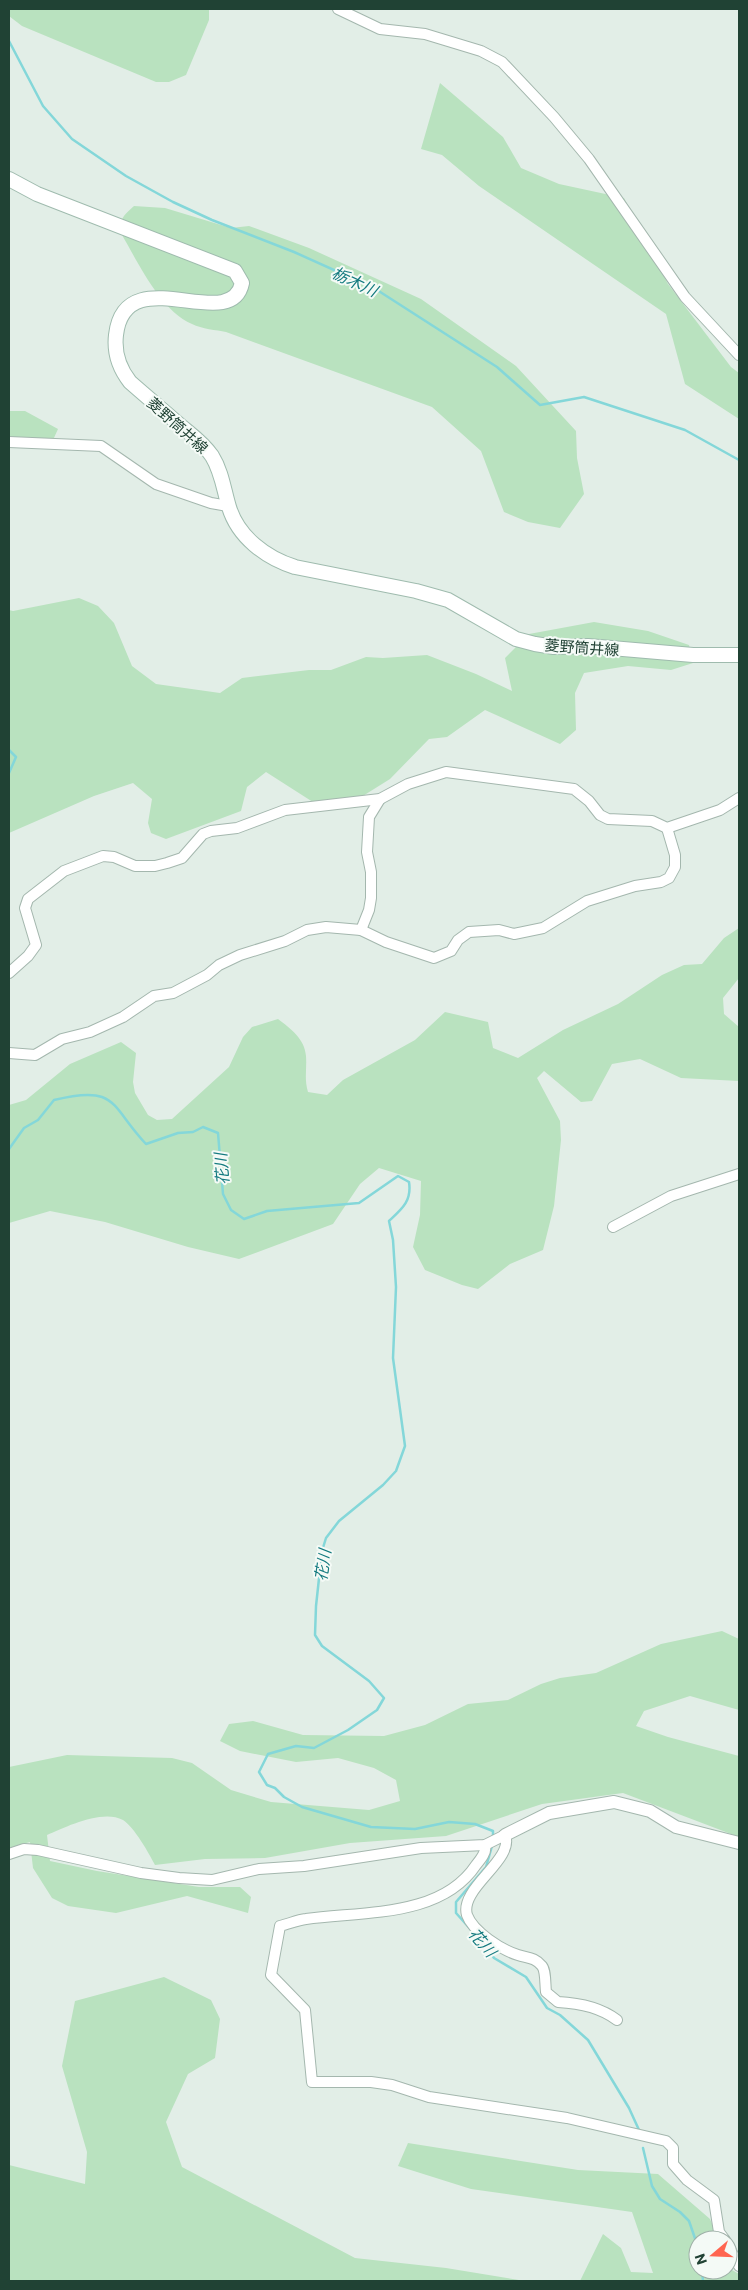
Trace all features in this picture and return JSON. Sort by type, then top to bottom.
[{"type":"main road","name":"菱野筒井線","points":[[9,179],[37,194],[234,271],[240,278],[242,283],[238,293],[224,303],[163,298],[146,299],[131,304],[122,312],[116,336],[116,352],[126,377],[201,442],[213,457],[232,517],[244,535],[276,560],[295,567],[416,591],[448,600],[516,639],[535,644],[554,647],[588,646],[693,655],[739,655]]},
{"type":"street","points":[[338,9],[380,29],[425,34],[481,51],[502,62],[554,117],[589,160],[685,297],[739,355]]},
{"type":"street","points":[[9,442],[101,446],[156,484],[211,503],[228,506]]},
{"type":"street","points":[[361,930],[369,910],[371,898],[371,872],[367,852],[369,817],[380,799],[394,790],[430,776],[446,772],[470,774],[574,789],[589,801],[600,815],[608,819],[652,821],[667,828],[720,810],[739,798]]},
{"type":"street","points":[[9,973],[28,956],[36,945],[25,908],[28,899],[64,871],[103,856],[114,857],[135,866],[155,866],[182,858],[203,834],[211,830],[237,828],[285,810],[380,799]]},
{"type":"street","points":[[9,1053],[35,1055],[62,1039],[90,1032],[123,1017],[154,996],[173,993],[207,975],[219,965],[240,955],[271,946],[307,930],[326,927],[361,930],[386,942],[434,958],[451,951],[458,940],[469,932],[499,930],[514,934],[543,928],[587,901],[636,886],[661,882],[669,878],[676,867],[667,828]]},
{"type":"street","points":[[613,1227],[671,1196],[739,1174]]},
{"type":"street","points":[[9,1854],[24,1849],[38,1850],[141,1873],[212,1880],[259,1869],[304,1866],[421,1848],[485,1845],[549,1813],[614,1802],[650,1811],[676,1827],[739,1843]]},
{"type":"street","points":[[505,1835],[507,1841],[504,1851],[473,1892],[467,1906],[466,1913],[469,1919],[494,1945],[518,1956],[535,1959],[544,1967],[546,1992],[558,2002],[576,2003],[607,2012],[617,2020]]},
{"type":"street","points":[[485,1845],[483,1855],[462,1883],[426,1902],[406,1907],[303,1919],[280,1926],[271,1975],[305,2010],[312,2082],[371,2082],[392,2085],[429,2097],[567,2118],[666,2140],[673,2148],[673,2164],[687,2180],[714,2200],[719,2230]]},
{"type":"green space","points":[[9,9],[209,9],[209,20],[186,75],[169,82],[156,82],[22,26],[9,16]]},
{"type":"green space","points":[[440,83],[503,137],[521,168],[559,184],[624,198],[668,284],[731,367],[739,373],[739,419],[685,384],[666,314],[479,186],[442,155],[421,149]]},
{"type":"green space","points":[[134,206],[165,208],[231,228],[249,226],[309,248],[421,299],[516,366],[576,431],[577,458],[584,494],[560,528],[528,522],[504,512],[481,451],[432,407],[226,332],[196,326],[181,317],[170,308],[151,285],[122,235],[122,219]]},
{"type":"green space","points":[[9,411],[25,411],[58,429],[53,440],[9,437]]},
{"type":"green space","points":[[79,598],[98,606],[114,623],[132,666],[156,684],[220,693],[242,678],[309,670],[331,670],[366,657],[383,658],[427,655],[476,674],[512,691],[505,658],[529,634],[594,622],[648,631],[689,645],[693,663],[671,670],[628,666],[584,673],[575,693],[576,730],[560,744],[485,710],[447,737],[429,739],[390,779],[350,804],[316,804],[266,772],[247,787],[241,811],[166,839],[151,833],[148,823],[152,799],[133,783],[94,796],[9,833],[9,610],[13,611]]},
{"type":"green space","points":[[739,928],[739,978],[723,998],[724,1014],[739,1027],[739,1081],[681,1078],[640,1059],[612,1064],[592,1101],[581,1102],[544,1071],[537,1078],[560,1121],[561,1140],[554,1206],[543,1250],[510,1264],[478,1289],[462,1285],[425,1270],[413,1247],[420,1215],[421,1181],[379,1168],[360,1184],[333,1224],[239,1259],[188,1247],[105,1222],[50,1211],[9,1223],[9,1105],[26,1100],[70,1064],[121,1042],[136,1053],[133,1082],[135,1093],[148,1115],[157,1120],[172,1119],[229,1067],[243,1037],[252,1027],[278,1019],[296,1034],[303,1044],[306,1056],[308,1092],[327,1095],[343,1080],[415,1040],[445,1012],[488,1022],[493,1048],[518,1058],[563,1030],[618,1004],[662,975],[684,965],[702,964],[724,938]]},
{"type":"green space","points":[[722,1631],[739,1639],[739,1710],[690,1696],[644,1711],[636,1726],[668,1737],[739,1756],[739,1837],[623,1793],[542,1804],[446,1836],[350,1843],[265,1858],[205,1859],[155,1865],[132,1828],[123,1820],[114,1817],[84,1820],[47,1835],[50,1861],[97,1871],[199,1887],[240,1887],[251,1897],[248,1913],[187,1896],[116,1913],[68,1906],[52,1898],[33,1868],[30,1842],[9,1848],[9,1767],[67,1755],[172,1758],[192,1763],[231,1790],[271,1802],[369,1810],[400,1801],[396,1780],[374,1768],[338,1758],[296,1762],[240,1751],[220,1741],[229,1724],[253,1721],[303,1735],[384,1736],[425,1725],[468,1704],[508,1700],[541,1684],[560,1678],[596,1673],[661,1644]]},
{"type":"green space","points":[[164,1977],[211,2000],[220,2019],[215,2058],[188,2074],[166,2122],[182,2167],[355,2258],[446,2268],[525,2281],[9,2281],[9,2165],[85,2184],[87,2152],[62,2066],[75,2001]]},
{"type":"green space","points":[[408,2143],[578,2170],[658,2174],[710,2219],[715,2230],[688,2230],[688,2280],[738,2280],[738,2273],[739,2281],[580,2281],[603,2234],[621,2248],[631,2272],[653,2273],[632,2212],[471,2189],[398,2166]]},
{"type":"waterway","name":"栃木川","points":[[9,41],[43,106],[72,139],[126,176],[173,202],[212,220],[294,252],[374,288],[497,367],[540,405],[584,397],[685,430],[739,460]]},
{"type":"waterway","name":"花川","points":[[9,750],[16,757],[9,773]]},
{"type":"waterway","name":"花川","points":[[9,1149],[24,1128],[38,1120],[54,1100],[90,1095],[102,1097],[110,1102],[118,1109],[146,1144],[178,1133],[193,1132],[203,1127],[218,1133],[223,1194],[231,1210],[244,1219],[267,1211],[359,1203],[398,1176],[409,1182],[410,1189],[405,1204],[389,1221],[393,1240],[396,1287],[393,1358],[405,1446],[396,1471],[383,1485],[339,1521],[326,1538],[322,1551],[316,1606],[315,1635],[322,1646],[369,1681],[384,1698],[377,1710],[348,1730],[314,1748],[296,1746],[268,1754],[259,1772],[267,1785],[275,1788],[284,1797],[302,1807],[371,1827],[415,1829],[449,1822],[475,1824],[493,1831],[493,1838]]},
{"type":"waterway","name":"花川","points":[[473,1932],[456,1913],[456,1902],[486,1867],[492,1846]]},
{"type":"waterway","name":"花川","points":[[482,1941],[494,1958],[526,1977],[547,2008],[560,2015],[588,2040],[629,2108],[639,2130]]},
{"type":"waterway","name":"花川","points":[[643,2148],[652,2186],[660,2199],[680,2212],[689,2221],[692,2230]]}]
